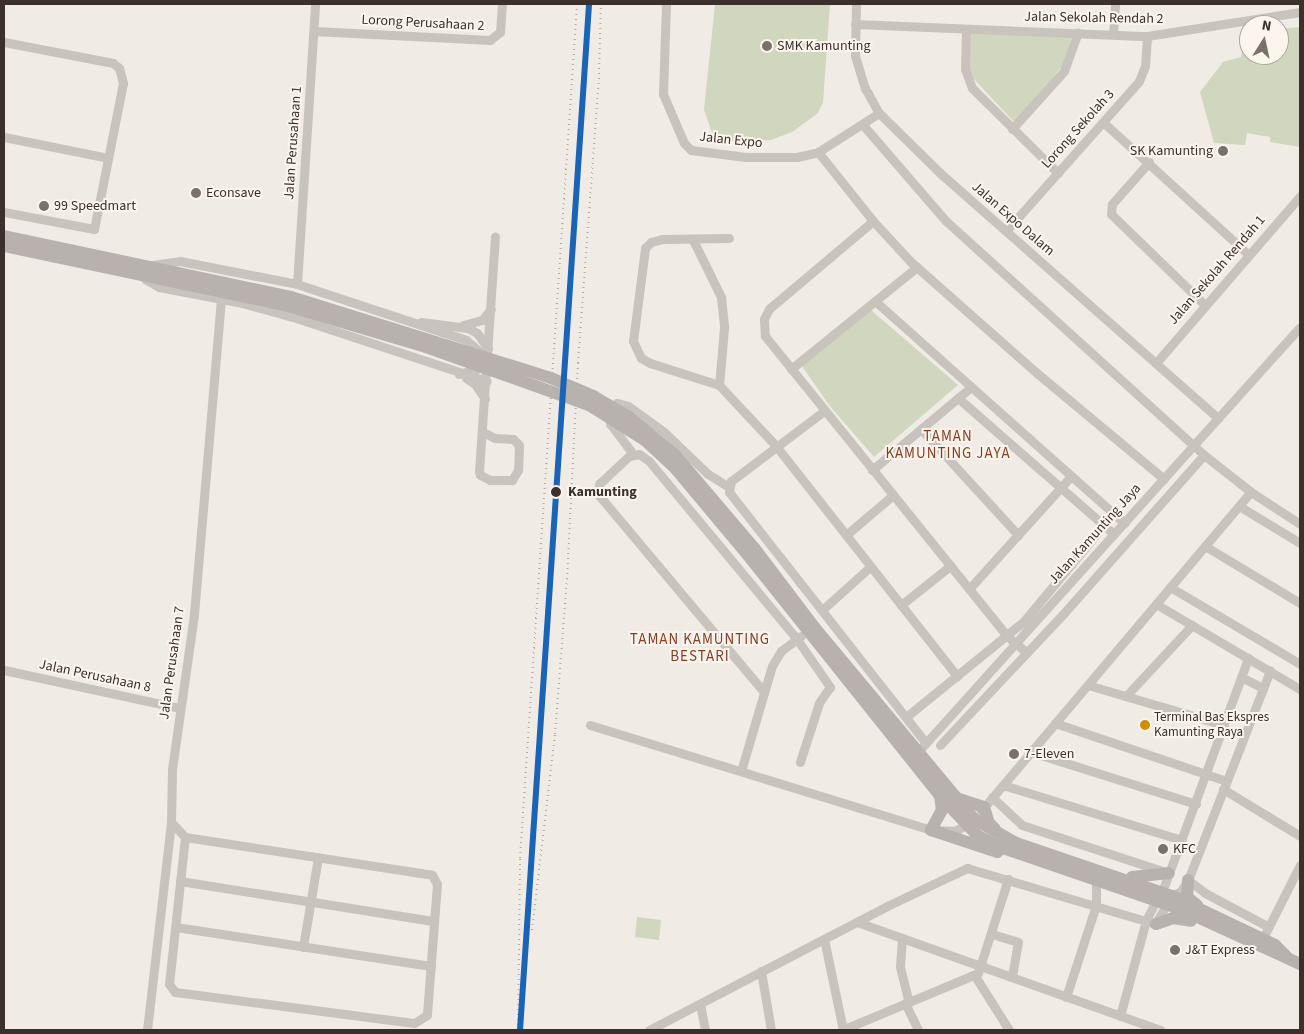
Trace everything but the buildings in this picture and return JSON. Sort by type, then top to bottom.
[{"type":"main road","points":[[4,236],[149,266],[289,302],[426,347],[588,404],[646,442],[674,467],[751,552],[914,756],[940,796],[991,844],[1202,910],[1275,945],[1288,958]]},
{"type":"main road","points":[[4,246],[289,302]]},
{"type":"main road","points":[[751,552],[802,636],[914,756],[957,798],[970,823],[1003,838],[1084,865],[1164,898],[1234,936]]},
{"type":"main road","points":[[940,796],[942,810],[930,830],[981,848],[1020,854]]},
{"type":"main road","points":[[957,798],[988,802],[989,823],[1003,838]]},
{"type":"main road","points":[[1084,865],[1132,877],[1169,873]]},
{"type":"main road","points":[[1188,880],[1187,896],[1202,910]]},
{"type":"main road","points":[[1149,924],[1179,918],[1234,936],[1300,964]]},
{"type":"street","name":"Jalan Perusahaan 1","points":[[297,284],[315,4]]},
{"type":"street","name":"Lorong Perusahaan 2","points":[[314,31],[490,40],[500,32],[502,4]]},
{"type":"street","name":"Jalan Expo","points":[[666,4],[663,94],[684,143],[702,154],[746,157],[797,157],[818,152],[879,113]]},
{"type":"street","name":"Jalan Expo Dalam","points":[[856,4],[855,24],[858,70],[879,113],[1006,231],[1218,418]]},
{"type":"street","points":[[1113,34],[1115,4]]},
{"type":"street","name":"Jalan Sekolah Rendah 2","points":[[855,24],[1147,36],[1300,12]]},
{"type":"street","points":[[966,29],[967,79],[1012,128],[1058,173]]},
{"type":"street","points":[[1012,128],[1064,71],[1078,32]]},
{"type":"street","name":"Lorong Sekolah 3","points":[[1006,231],[1104,123],[1142,74],[1147,36]]},
{"type":"street","points":[[4,42],[105,61],[119,68],[122,91],[94,228],[4,212]]},
{"type":"street","points":[[1104,123],[1248,254]]},
{"type":"street","points":[[863,125],[946,221],[1204,455],[1251,492],[1299,520]]},
{"type":"street","points":[[4,137],[108,158]]},
{"type":"street","points":[[818,152],[872,221],[918,266],[1038,374],[1164,479]]},
{"type":"street","points":[[1149,162],[1112,204],[1111,214],[1205,305]]},
{"type":"street","name":"Jalan Sekolah Rendah 1","points":[[1156,363],[1248,254],[1300,196]]},
{"type":"street","points":[[872,221],[769,309],[764,320],[765,336],[1007,636],[1027,653]]},
{"type":"street","points":[[483,432],[495,438],[514,439],[519,445],[518,470],[512,480],[490,480],[480,475],[495,237]]},
{"type":"street","points":[[729,238],[662,239],[651,242],[645,248],[633,342],[641,358],[650,363],[719,385],[776,446],[957,676]]},
{"type":"street","points":[[694,240],[721,297],[724,328],[719,385]]},
{"type":"street","points":[[149,266],[180,261],[297,284],[475,345],[480,359],[476,369],[459,374]]},
{"type":"street","points":[[791,370],[918,266]]},
{"type":"street","points":[[132,272],[159,287],[221,299],[293,317],[404,352],[459,374],[487,381]]},
{"type":"street","name":"Jalan Perusahaan 7","points":[[146,1030],[171,822],[172,769],[194,614],[221,299]]},
{"type":"street","points":[[875,301],[1124,523]]},
{"type":"street","points":[[401,320],[458,325],[475,323],[491,309]]},
{"type":"street","points":[[458,325],[477,332],[489,350]]},
{"type":"street","name":"Jalan Kamunting Jaya","points":[[914,756],[1300,327]]},
{"type":"street","points":[[459,374],[475,384],[485,399]]},
{"type":"street","points":[[872,470],[972,387]]},
{"type":"street","points":[[958,398],[1114,534]]},
{"type":"street","points":[[800,762],[819,703],[830,688],[802,636],[649,460],[633,454],[610,424],[617,403],[628,406],[664,432],[708,474],[729,487],[734,499],[926,742]]},
{"type":"street","points":[[729,487],[731,481],[824,410]]},
{"type":"street","points":[[921,429],[1018,535]]},
{"type":"street","points":[[633,454],[599,484],[598,494],[764,692]]},
{"type":"street","points":[[940,745],[1027,653],[1204,455]]},
{"type":"street","points":[[969,589],[1071,476]]},
{"type":"street","points":[[590,725],[930,830],[955,831],[970,823],[1251,492]]},
{"type":"street","points":[[846,535],[893,495]]},
{"type":"street","points":[[1239,506],[1300,543]]},
{"type":"street","points":[[906,717],[1024,621],[1104,525]]},
{"type":"street","points":[[1205,546],[1300,603]]},
{"type":"street","points":[[901,605],[950,566]]},
{"type":"street","points":[[822,610],[870,567]]},
{"type":"street","points":[[1170,587],[1300,664]]},
{"type":"street","points":[[1156,604],[1300,689]]},
{"type":"street","points":[[1126,696],[1192,624]]},
{"type":"street","points":[[741,771],[776,658],[802,636]]},
{"type":"street","points":[[1120,1016],[1149,924],[1164,898],[1169,873],[1196,804],[1248,658]]},
{"type":"street","name":"Jalan Perusahaan 8","points":[[4,670],[180,708]]},
{"type":"street","points":[[1164,898],[1181,891],[1188,880],[1270,671]]},
{"type":"street","points":[[1241,677],[1263,688]]},
{"type":"street","points":[[1088,685],[1224,726]]},
{"type":"street","points":[[1055,723],[1207,773],[1300,836]]},
{"type":"street","points":[[1031,752],[1196,804]]},
{"type":"street","points":[[1003,785],[1182,840]]},
{"type":"street","points":[[988,802],[1022,825],[1169,873]]},
{"type":"street","points":[[171,822],[185,836],[432,875],[436,884],[427,1015],[414,1023],[179,995],[169,984],[185,836]]},
{"type":"street","points":[[303,947],[318,857]]},
{"type":"street","points":[[1262,939],[1300,865]]},
{"type":"street","points":[[649,1030],[962,869],[974,869],[1008,879],[1096,905],[1149,924]]},
{"type":"street","points":[[1066,997],[1096,905],[1096,878]]},
{"type":"street","points":[[824,939],[842,1030],[975,976],[982,966],[1008,879]]},
{"type":"street","points":[[180,880],[433,920]]},
{"type":"street","points":[[1188,880],[1205,893],[1269,927]]},
{"type":"street","points":[[857,922],[1160,1030]]},
{"type":"street","points":[[176,927],[431,966]]},
{"type":"street","points":[[992,934],[1018,942],[1012,976]]},
{"type":"street","points":[[902,938],[900,968],[907,1002],[918,1030]]},
{"type":"street","points":[[761,971],[771,1030]]},
{"type":"street","points":[[975,976],[1009,1030]]},
{"type":"street","points":[[700,1004],[705,1030]]},
{"type":"green space","points":[[715,4],[830,4],[823,103],[817,114],[792,132],[771,140],[733,141],[712,133],[704,110]]},
{"type":"green space","points":[[1300,27],[1300,147],[1270,142],[1270,137],[1247,133],[1245,145],[1214,143],[1200,92],[1223,62],[1239,58],[1239,65],[1289,65],[1289,28]]},
{"type":"green space","points":[[971,31],[1072,36],[1063,65],[1016,124],[973,78],[969,69]]},
{"type":"green space","points":[[871,310],[958,385],[874,457],[829,405],[802,366]]},
{"type":"green space","points":[[637,917],[661,920],[659,940],[635,937]]},
{"type":"railway","points":[[518,1030],[520,858],[577,4]]},
{"type":"railway","points":[[532,930],[555,734],[567,579],[578,363],[599,74],[601,4]]},
{"type":"rail line","name":"1","points":[[520,1030],[589,4]]},
{"type":"place","name":"SMK Kamunting","points":[[767,46]]},
{"type":"place","name":"SK Kamunting","points":[[1223,151]]},
{"type":"place","name":"Econsave","points":[[196,193]]},
{"type":"place","name":"99 Speedmart","points":[[44,206]]},
{"type":"place","name":"Kamunting","points":[[556,492]]},
{"type":"place","name":"Terminal Bas Ekspres Kamunting Raya","points":[[1145,725]]},
{"type":"place","name":"7-Eleven","points":[[1014,754]]},
{"type":"place","name":"KFC","points":[[1163,849]]},
{"type":"place","name":"J&T Express","points":[[1175,950]]},
{"type":"district","name":"TAMAN KAMUNTING JAYA","points":[[948,444]]},
{"type":"district","name":"TAMAN KAMUNTING BESTARI","points":[[700,648]]}]
